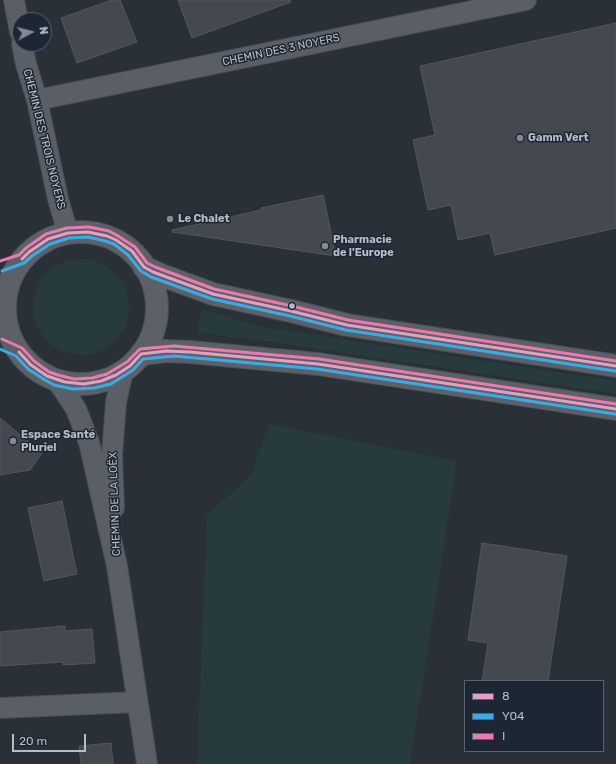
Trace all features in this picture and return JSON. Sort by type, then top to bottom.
[{"type":"main road","points":[[88,232],[107,236],[116,240],[132,251],[144,266],[154,288],[157,310],[152,333],[141,354],[123,371],[109,379],[74,384],[56,380],[35,368],[9,348],[14,343],[8,330],[5,305],[7,290],[12,276],[22,260],[30,252],[48,239],[68,233],[88,232]]},
{"type":"main road","points":[[0,266],[22,260]]},
{"type":"main road","points":[[144,266],[161,275],[213,294],[347,325],[616,366]]},
{"type":"main road","points":[[141,354],[166,351],[190,352],[318,364],[616,409]]},
{"type":"street","points":[[14,0],[16,12]]},
{"type":"street","name":"CHEMIN DES 3 NOYERS","points":[[37,100],[526,0]]},
{"type":"street","name":"CHEMIN DES TROIS NOYERS","points":[[24,52],[37,100],[58,199],[68,233]]},
{"type":"street","name":"CHEMIN DE LA LOËX","points":[[123,371],[116,402],[112,455],[112,483],[117,566],[147,764]]},
{"type":"street","name":"CHEMIN DE LA LOËX","points":[[56,380],[71,401],[85,431],[117,566]]},
{"type":"street","points":[[0,708],[137,702]]},
{"type":"green space","points":[[81,259],[99,263],[108,267],[115,273],[121,280],[125,289],[129,307],[125,325],[121,334],[115,341],[108,347],[99,351],[81,355],[63,351],[54,347],[47,341],[41,334],[37,325],[33,307],[37,289],[41,280],[47,273],[54,267],[63,263]]},
{"type":"green space","points":[[201,309],[263,327],[616,381],[616,394],[266,341],[198,333]]},
{"type":"green space","points":[[269,424],[457,461],[410,764],[197,764],[207,515],[251,475]]},
{"type":"building","points":[[112,0],[120,0],[137,42],[77,63],[61,18]]},
{"type":"building","points":[[178,0],[290,0],[291,2],[192,38]]},
{"type":"building","name":"Gamm Vert","points":[[616,23],[616,228],[495,255],[490,233],[458,240],[451,205],[428,210],[413,140],[435,135],[420,66]]},
{"type":"building","points":[[323,195],[336,256],[172,232],[172,230],[261,210],[261,208]]},
{"type":"building","name":"Espace Santé Pluriel","points":[[0,418],[42,453],[30,470],[0,475]]},
{"type":"building","points":[[62,501],[77,574],[44,581],[28,508]]},
{"type":"building","points":[[482,543],[567,556],[548,680],[482,680],[488,643],[468,640]]},
{"type":"building","points":[[65,626],[65,631],[92,629],[95,663],[63,665],[63,662],[0,666],[0,632]]},
{"type":"building","points":[[111,743],[113,764],[81,764],[79,746]]},
{"type":"transit line","name":"I","points":[[0,261],[19,255],[26,248],[46,234],[67,228],[89,227],[109,231],[118,236],[135,247],[147,263],[155,267],[214,289],[348,320],[616,361]]},
{"type":"transit line","name":"8","points":[[22,259],[29,252],[48,239],[68,233],[88,232],[107,236],[116,240],[132,251],[144,267],[153,272],[213,294],[347,325],[616,366]]},
{"type":"transit line","name":"Y04","points":[[2,271],[24,263],[50,244],[69,238],[88,237],[114,244],[128,255],[141,271],[151,277],[212,299],[346,330],[615,371]]},
{"type":"transit line","name":"I","points":[[2,339],[22,348],[34,361],[49,372],[74,379],[92,378],[107,374],[127,362],[140,349],[174,346],[319,359],[616,404]]},
{"type":"transit line","name":"Y04","points":[[0,349],[16,356],[28,369],[54,385],[73,389],[94,388],[111,384],[133,370],[143,359],[174,356],[317,369],[615,414]]},
{"type":"transit line","name":"8","points":[[141,354],[166,351],[190,352],[318,364],[616,409]]},
{"type":"transit line","name":"8","points":[[19,352],[31,365],[47,376],[65,382],[84,384],[101,381],[116,375],[130,366],[141,354]]},
{"type":"place","name":"Gamm Vert","points":[[520,138]]},
{"type":"place","name":"Le Chalet","points":[[170,219]]},
{"type":"place","name":"Pharmacie de l'Europe","points":[[325,246]]},
{"type":"place","name":"Espace Santé Pluriel","points":[[13,441]]}]
